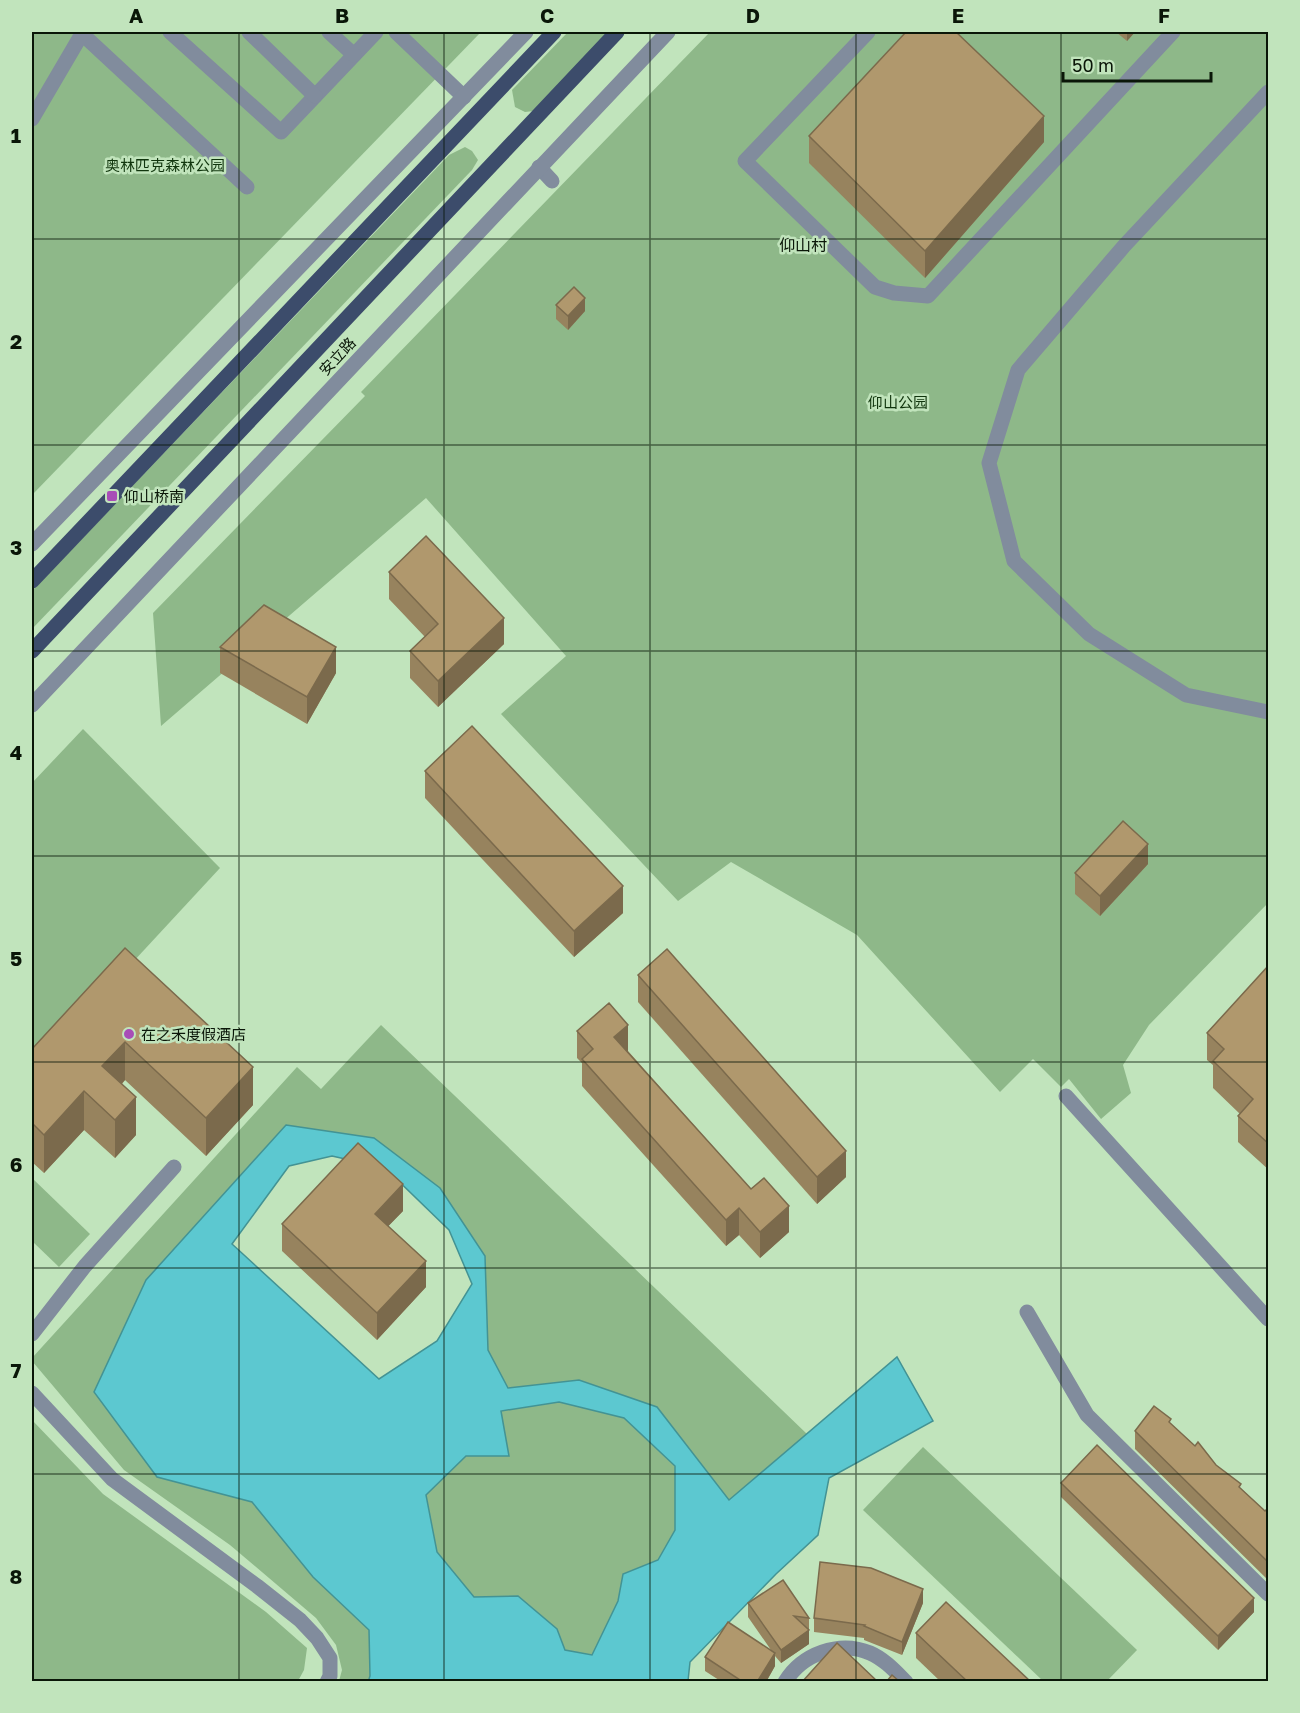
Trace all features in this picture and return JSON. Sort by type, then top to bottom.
[{"type":"main road","points":[[32,581],[554,32]]},
{"type":"main road","name":"安立路","points":[[32,651],[617,32]]},
{"type":"street","points":[[32,119],[82,32],[247,188]]},
{"type":"street","points":[[170,32],[281,132],[376,32]]},
{"type":"street","points":[[249,32],[315,96]]},
{"type":"street","points":[[329,32],[354,55]]},
{"type":"street","points":[[396,32],[464,97]]},
{"type":"street","points":[[32,544],[526,32]]},
{"type":"street","name":"安立路","points":[[32,705],[668,32]]},
{"type":"street","points":[[868,32],[745,160],[875,287],[894,293],[928,296],[1173,32]]},
{"type":"street","points":[[1269,92],[1124,246],[1018,370],[989,463],[1014,561],[1089,634],[1186,695],[1269,711]]},
{"type":"street","points":[[539,167],[552,181]]},
{"type":"street","points":[[1066,1096],[1269,1319]]},
{"type":"street","points":[[32,1334],[85,1266],[174,1167]]},
{"type":"street","points":[[1027,1312],[1087,1414],[1269,1594]]},
{"type":"street","points":[[32,1393],[112,1479],[300,1620],[317,1638],[330,1658],[330,1676],[327,1682]]},
{"type":"street","points":[[785,1682],[798,1665],[816,1654],[837,1648],[870,1653],[884,1661],[906,1682]]},
{"type":"green space","name":"奥林匹克森林公园","points":[[32,32],[481,32],[32,495]]},
{"type":"green space","points":[[568,32],[609,32],[534,111],[525,112],[515,107],[512,90]]},
{"type":"green space","name":"仰山公园","points":[[710,32],[1268,32],[1268,903],[1149,1025],[1123,1065],[1131,1093],[1101,1119],[1069,1079],[1061,1087],[1033,1059],[1000,1092],[857,935],[731,862],[678,901],[501,714],[566,656],[426,498],[161,726],[153,613],[365,396],[361,392]]},
{"type":"green space","points":[[465,147],[472,151],[478,160],[472,170],[32,629],[32,591],[449,155]]},
{"type":"green space","points":[[83,729],[220,868],[32,1071],[32,783]]},
{"type":"green space","points":[[381,1025],[807,1434],[729,1500],[657,1407],[579,1380],[508,1388],[488,1350],[485,1256],[440,1188],[286,1125],[146,1280],[157,1477],[252,1502],[313,1577],[369,1630],[370,1676],[368,1681],[339,1681],[342,1670],[336,1645],[316,1618],[230,1545],[124,1470],[32,1361],[32,1358],[297,1067],[321,1089]]},
{"type":"green space","points":[[32,1178],[90,1234],[59,1267],[32,1241]]},
{"type":"green space","points":[[559,1402],[624,1418],[675,1466],[675,1530],[658,1560],[623,1574],[618,1601],[592,1655],[565,1650],[557,1629],[518,1596],[474,1597],[437,1552],[426,1495],[466,1456],[501,1411]]},
{"type":"green space","points":[[32,1420],[103,1494],[266,1612],[307,1648],[304,1670],[298,1681],[32,1681]]},
{"type":"green space","points":[[923,1447],[1137,1650],[1107,1681],[1043,1681],[863,1510]]},
{"type":"water","points":[[286,1125],[374,1138],[440,1188],[485,1256],[488,1350],[508,1388],[579,1380],[657,1407],[729,1500],[897,1357],[933,1421],[829,1478],[818,1535],[776,1574],[690,1662],[688,1681],[368,1682],[370,1676],[369,1630],[313,1577],[252,1502],[157,1477],[94,1392],[146,1280]],"holes":[[[332,1156],[385,1168],[449,1230],[472,1284],[437,1341],[379,1379],[232,1244],[289,1166]],[[559,1402],[624,1418],[675,1466],[675,1530],[658,1560],[623,1574],[618,1601],[592,1655],[565,1650],[557,1629],[518,1596],[474,1597],[437,1552],[426,1495],[466,1456],[509,1456],[501,1411]]]},
{"type":"building","points":[[906,32],[956,32],[1044,116],[925,251],[809,136]]},
{"type":"building","points":[[574,287],[585,298],[568,316],[556,305]]},
{"type":"building","points":[[426,536],[504,618],[438,681],[410,651],[438,624],[389,572]]},
{"type":"building","points":[[264,605],[336,647],[307,697],[220,647]]},
{"type":"building","points":[[472,726],[623,886],[574,931],[425,771]]},
{"type":"building","points":[[1123,821],[1148,844],[1100,896],[1075,873]]},
{"type":"building","points":[[125,948],[253,1067],[206,1118],[125,1042],[102,1066],[136,1097],[115,1120],[84,1091],[44,1135],[32,1123],[32,1049]]},
{"type":"building","points":[[667,949],[846,1151],[817,1177],[638,975]]},
{"type":"building","points":[[1269,965],[1269,1144],[1238,1116],[1253,1099],[1213,1061],[1224,1049],[1207,1033]]},
{"type":"building","points":[[609,1003],[628,1025],[614,1037],[751,1189],[764,1178],[789,1206],[760,1232],[739,1208],[726,1220],[582,1059],[593,1049],[577,1031]]},
{"type":"building","points":[[358,1143],[403,1184],[375,1214],[426,1261],[377,1313],[282,1224]]},
{"type":"building","points":[[1154,1406],[1171,1419],[1169,1422],[1195,1446],[1198,1442],[1216,1465],[1241,1484],[1239,1487],[1265,1511],[1269,1507],[1269,1563],[1135,1431]]},
{"type":"building","points":[[1097,1445],[1254,1598],[1218,1636],[1061,1483]]},
{"type":"building","points":[[820,1562],[871,1568],[923,1589],[902,1642],[865,1625],[814,1618]]},
{"type":"building","points":[[783,1580],[809,1618],[794,1616],[809,1630],[781,1650],[748,1603]]},
{"type":"building","points":[[946,1602],[1031,1682],[968,1682],[916,1633]]},
{"type":"building","points":[[728,1622],[775,1653],[757,1682],[743,1682],[705,1657]]},
{"type":"building","points":[[837,1643],[878,1682],[802,1682]]},
{"type":"building","points":[[892,1675],[900,1682],[886,1682]]},
{"type":"place","name":"仰山桥南","points":[[112,496]]},
{"type":"place","name":"在之禾度假酒店","points":[[129,1034]]},
{"type":"district","name":"仰山村","points":[[803,245]]}]
